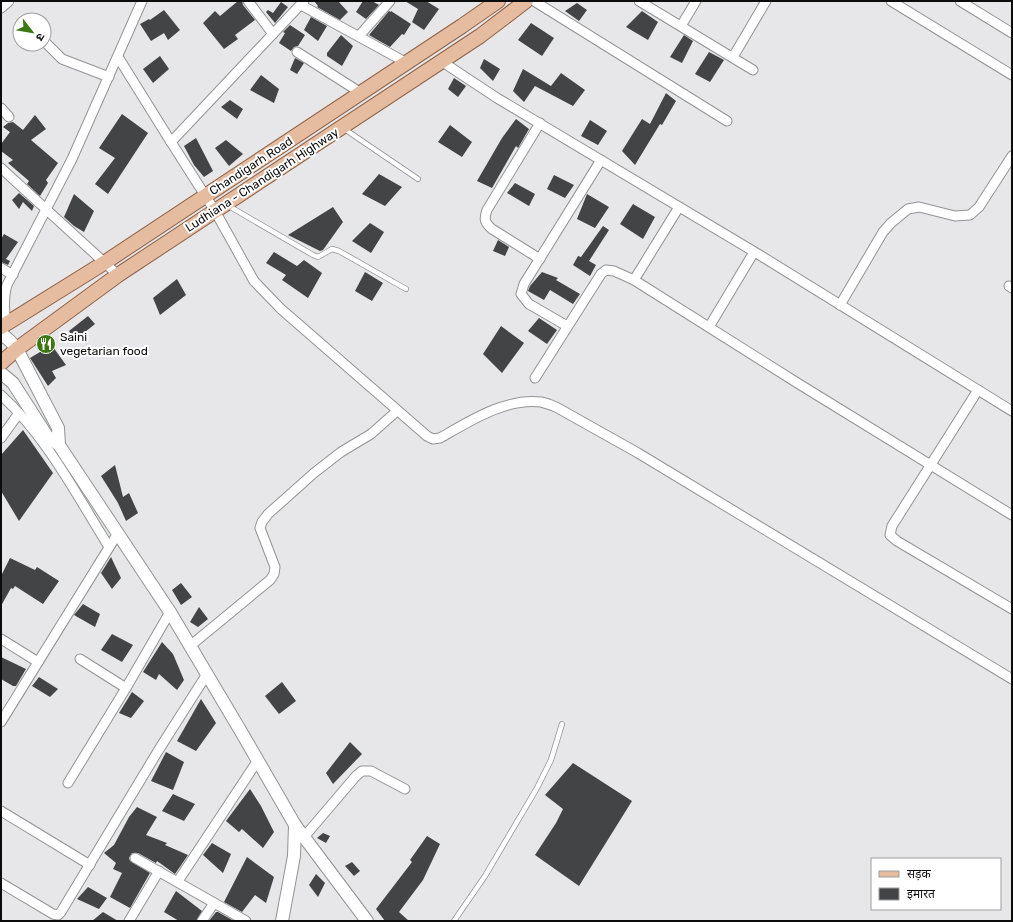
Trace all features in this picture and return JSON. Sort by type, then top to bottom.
[{"type":"main road","name":"Chandigarh Road","points":[[3,328],[407,63],[498,1]]},
{"type":"main road","name":"Ludhiana - Chandigarh Highway","points":[[1,363],[118,275],[480,36],[526,1]]},
{"type":"street","points":[[1,8],[9,1]]},
{"type":"street","points":[[59,445],[58,428],[18,349],[10,341],[3,328],[4,295],[72,159],[142,1]]},
{"type":"street","points":[[248,1],[273,34]]},
{"type":"street","points":[[359,36],[390,1]]},
{"type":"street","points":[[534,1],[727,121]]},
{"type":"street","points":[[639,1],[753,70]]},
{"type":"street","points":[[681,26],[696,1]]},
{"type":"street","points":[[733,57],[766,1]]},
{"type":"street","points":[[891,1],[1012,75]]},
{"type":"street","points":[[960,1],[1012,33]]},
{"type":"street","points":[[171,142],[302,3],[407,63]]},
{"type":"street","points":[[52,49],[62,59],[109,76]]},
{"type":"street","points":[[297,52],[361,93]]},
{"type":"street","points":[[118,57],[205,196],[220,207],[254,281],[281,309],[427,436],[433,439],[440,438],[484,414],[508,406],[532,402],[544,403],[556,407],[638,453],[1012,679]]},
{"type":"street","points":[[441,61],[497,98],[754,252],[1012,411]]},
{"type":"street","points":[[1,108],[9,117]]},
{"type":"street","points":[[540,123],[487,210],[484,219],[486,224],[492,229],[540,259]]},
{"type":"street","points":[[840,305],[883,232],[890,223],[908,209],[919,207],[955,216],[970,215],[979,208],[1012,156]]},
{"type":"street","points":[[567,326],[529,304],[521,294],[524,284],[601,160]]},
{"type":"street","points":[[1,168],[118,275]]},
{"type":"street","points":[[634,280],[679,207]]},
{"type":"street","points":[[709,326],[754,252]]},
{"type":"street","points":[[1,268],[13,275]]},
{"type":"street","points":[[535,378],[600,274],[606,270],[614,271],[634,280],[1012,515]]},
{"type":"street","points":[[1,373],[13,383],[47,436],[59,445],[118,533],[170,612],[295,825],[368,921]]},
{"type":"street","points":[[978,390],[892,526],[890,535],[897,541],[1012,609]]},
{"type":"street","points":[[1,395],[19,413],[49,450],[109,547]]},
{"type":"street","points":[[190,646],[270,580],[274,574],[275,567],[260,528],[262,522],[268,514],[314,473],[341,452],[371,434],[397,411]]},
{"type":"street","points":[[1,438],[19,413]]},
{"type":"street","points":[[1,722],[118,533]]},
{"type":"street","points":[[68,783],[170,612]]},
{"type":"street","points":[[1,639],[38,662]]},
{"type":"street","points":[[80,659],[126,688]]},
{"type":"street","points":[[1,883],[53,914],[58,915],[61,912],[158,751],[207,674]]},
{"type":"street","points":[[178,881],[258,760]]},
{"type":"street","points":[[304,837],[356,776],[362,771],[371,771],[405,789]]},
{"type":"street","points":[[1,811],[90,865]]},
{"type":"street","points":[[282,921],[294,856],[295,825]]},
{"type":"street","points":[[136,858],[246,921]]},
{"type":"street","points":[[130,921],[159,871]]},
{"type":"street","points":[[202,921],[214,902]]},
{"type":"lane","points":[[341,127],[418,179]]},
{"type":"lane","points":[[220,207],[318,257],[332,249],[339,251],[406,288]]},
{"type":"lane","points":[[454,921],[485,876],[537,788],[551,760],[562,724]]},
{"type":"building","points":[[238,1],[242,1],[243,5],[255,20],[235,35],[238,39],[224,49],[203,23],[215,11],[220,16]]},
{"type":"building","points":[[314,1],[338,1],[348,12],[340,20],[317,7],[318,6]]},
{"type":"building","points":[[363,1],[372,1],[379,5],[366,19],[356,12]]},
{"type":"building","points":[[405,1],[426,1],[439,9],[424,30],[412,22],[418,9]]},
{"type":"building","points":[[281,2],[288,7],[275,23],[266,12],[268,10],[273,13]]},
{"type":"building","points":[[577,3],[587,10],[579,21],[565,11]]},
{"type":"building","points":[[164,10],[180,30],[168,40],[164,33],[151,41],[140,24],[149,19],[150,20]]},
{"type":"building","points":[[389,11],[411,24],[404,35],[402,34],[390,47],[369,35]]},
{"type":"building","points":[[642,11],[658,22],[648,40],[626,27]]},
{"type":"building","points":[[311,17],[327,26],[318,41],[304,30]]},
{"type":"building","points":[[531,23],[554,38],[542,56],[518,40]]},
{"type":"building","points":[[290,25],[305,35],[298,46],[294,47],[291,51],[279,43],[285,33],[283,32]]},
{"type":"building","points":[[341,35],[353,46],[342,66],[327,56],[327,53]]},
{"type":"building","points":[[684,35],[693,41],[682,63],[670,57]]},
{"type":"building","points":[[709,52],[724,60],[710,82],[695,74]]},
{"type":"building","points":[[160,56],[169,69],[153,83],[143,69]]},
{"type":"building","points":[[295,58],[304,63],[297,74],[290,70]]},
{"type":"building","points":[[484,59],[500,69],[493,81],[480,68]]},
{"type":"building","points":[[523,69],[551,86],[561,73],[585,90],[573,106],[535,86],[524,102],[513,91]]},
{"type":"building","points":[[261,75],[279,89],[274,103],[250,90]]},
{"type":"building","points":[[454,78],[466,86],[458,97],[448,89]]},
{"type":"building","points":[[666,93],[676,101],[635,165],[622,151],[642,119],[650,124]]},
{"type":"building","points":[[230,100],[243,109],[237,119],[221,107]]},
{"type":"building","points":[[122,114],[148,133],[108,194],[95,184],[115,158],[99,148]]},
{"type":"building","points":[[35,115],[46,129],[31,140],[58,163],[46,180],[48,183],[40,196],[27,184],[29,181],[8,163],[13,160],[1,151],[1,144],[10,132],[3,127],[8,123],[13,122],[23,130]]},
{"type":"building","points":[[516,119],[529,129],[518,148],[516,146],[492,188],[477,181],[502,138]]},
{"type":"building","points":[[590,120],[607,131],[598,145],[581,136]]},
{"type":"building","points":[[450,125],[472,142],[462,157],[438,142]]},
{"type":"building","points":[[196,138],[213,171],[204,177],[194,165],[184,146]]},
{"type":"building","points":[[226,140],[243,154],[229,166],[215,148]]},
{"type":"building","points":[[379,174],[402,187],[385,206],[362,194]]},
{"type":"building","points":[[554,175],[574,185],[565,198],[547,189]]},
{"type":"building","points":[[515,183],[535,194],[529,206],[507,193]]},
{"type":"building","points":[[19,193],[34,206],[32,211],[23,202],[19,209],[12,200]]},
{"type":"building","points":[[74,194],[94,211],[84,232],[64,217]]},
{"type":"building","points":[[587,194],[609,207],[595,228],[577,219]]},
{"type":"building","points":[[633,204],[655,217],[643,239],[620,224]]},
{"type":"building","points":[[333,207],[343,222],[323,250],[320,251],[288,235]]},
{"type":"building","points":[[370,223],[384,232],[371,253],[352,241]]},
{"type":"building","points":[[603,226],[609,230],[589,261],[596,265],[590,276],[573,265],[578,256],[581,257]]},
{"type":"building","points":[[4,234],[18,242],[6,259],[10,261],[8,265],[1,262],[1,239]]},
{"type":"building","points":[[498,240],[509,247],[505,256],[493,251]]},
{"type":"building","points":[[274,252],[297,266],[304,260],[322,273],[308,298],[282,280],[286,275],[266,263]]},
{"type":"building","points":[[365,272],[383,283],[372,301],[355,291]]},
{"type":"building","points":[[542,272],[558,278],[556,280],[580,294],[573,304],[550,290],[544,300],[528,291],[530,286]]},
{"type":"building","points":[[177,279],[186,295],[160,315],[153,298]]},
{"type":"building","points":[[88,316],[95,324],[75,340],[69,331]]},
{"type":"building","points":[[539,318],[557,330],[547,344],[528,331]]},
{"type":"building","points":[[501,326],[524,343],[502,373],[483,354]]},
{"type":"building","points":[[53,347],[66,365],[52,371],[56,378],[48,386],[30,358]]},
{"type":"building","points":[[23,430],[53,473],[19,521],[1,491],[1,455]]},
{"type":"building","points":[[115,465],[123,497],[129,493],[138,513],[126,521],[118,503],[101,476]]},
{"type":"building","points":[[111,557],[121,578],[112,589],[101,573]]},
{"type":"building","points":[[10,558],[35,570],[37,567],[59,581],[43,604],[15,586],[13,589],[11,588],[1,606],[1,576]]},
{"type":"building","points":[[181,583],[192,597],[181,605],[172,590]]},
{"type":"building","points":[[83,604],[100,614],[95,627],[74,615]]},
{"type":"building","points":[[199,607],[208,619],[198,627],[190,622]]},
{"type":"building","points":[[112,634],[133,645],[122,662],[101,650]]},
{"type":"building","points":[[162,642],[173,654],[184,680],[177,690],[159,674],[156,680],[143,672]]},
{"type":"building","points":[[1,657],[26,669],[16,686],[13,686],[1,679]]},
{"type":"building","points":[[39,677],[58,689],[50,697],[32,686]]},
{"type":"building","points":[[282,682],[296,701],[279,714],[265,696]]},
{"type":"building","points":[[132,692],[144,701],[131,718],[119,713]]},
{"type":"building","points":[[201,699],[216,723],[196,751],[177,741]]},
{"type":"building","points":[[350,742],[362,754],[333,784],[326,773]]},
{"type":"building","points":[[166,752],[184,762],[173,790],[151,781]]},
{"type":"building","points":[[573,763],[632,801],[579,886],[535,855],[556,823],[563,809],[545,795]]},
{"type":"building","points":[[250,789],[261,806],[274,832],[263,848],[242,829],[239,832],[226,821]]},
{"type":"building","points":[[173,794],[195,804],[184,821],[162,811]]},
{"type":"building","points":[[137,807],[157,817],[146,835],[167,843],[165,845],[188,855],[175,874],[157,861],[156,863],[138,853],[132,853],[129,858],[130,861],[150,873],[130,908],[110,897],[122,873],[113,869],[116,863],[104,853],[114,845],[129,817]]},
{"type":"building","points":[[323,833],[330,836],[326,843],[317,838]]},
{"type":"building","points":[[427,836],[440,844],[423,880],[399,912],[409,921],[385,921],[376,909],[412,862],[410,860]]},
{"type":"building","points":[[212,843],[231,854],[223,873],[203,855]]},
{"type":"building","points":[[247,857],[274,877],[266,903],[255,895],[242,912],[224,902]]},
{"type":"building","points":[[352,862],[360,871],[354,876],[345,866]]},
{"type":"building","points":[[316,874],[325,883],[318,897],[309,885]]},
{"type":"building","points":[[88,887],[107,898],[99,909],[77,899]]},
{"type":"building","points":[[176,891],[202,911],[196,921],[179,921],[164,912]]},
{"type":"building","points":[[103,912],[118,921],[92,921]]},
{"type":"building","points":[[216,912],[218,912],[234,921],[209,921]]},
{"type":"place","name":"Saini vegetarian food","points":[[46,344]]}]
